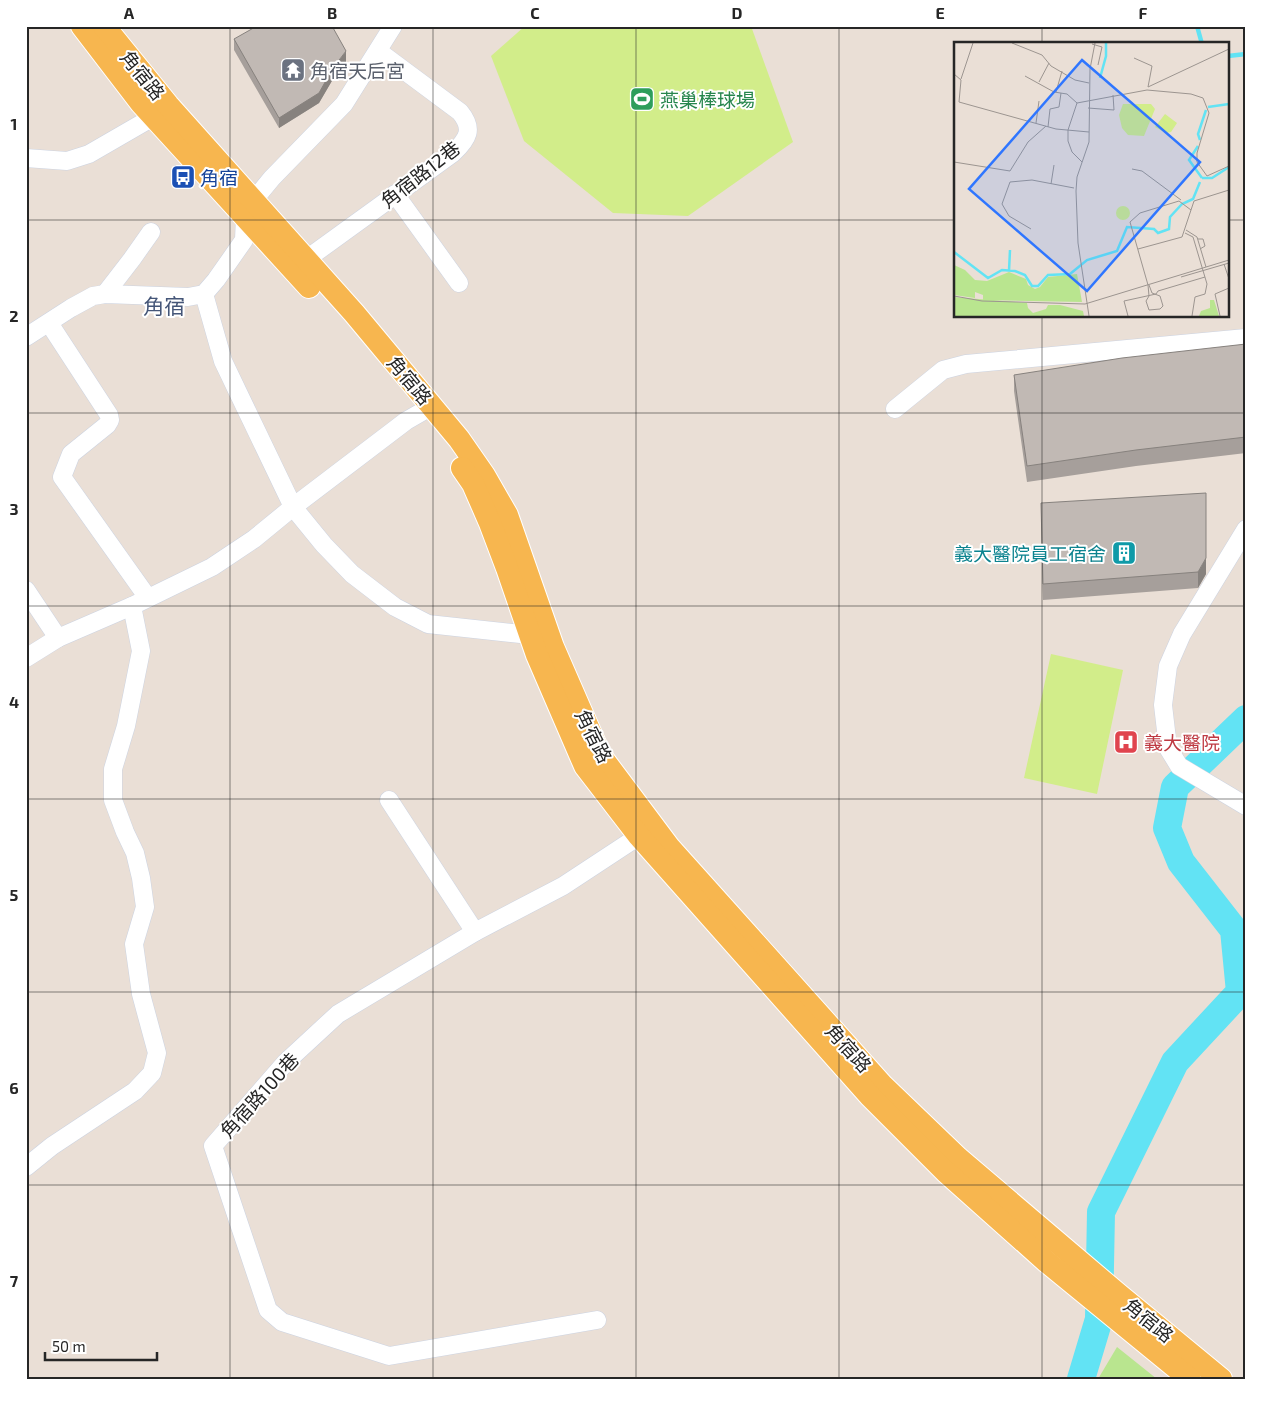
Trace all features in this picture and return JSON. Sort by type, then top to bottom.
[{"type":"main road","name":"角宿路","points":[[82,26],[141,103],[160,111]]},
{"type":"main road","name":"角宿路","points":[[104,26],[160,111],[299,264],[339,320],[426,410],[473,484],[507,568],[539,633],[553,646],[600,755],[669,847],[883,1086],[1063,1261],[1074,1284],[1190,1379]]},
{"type":"main road","name":"角宿路","points":[[539,633],[538,655],[585,766],[639,836],[870,1096],[946,1172],[1063,1261],[1119,1295],[1221,1379]]},
{"type":"street","points":[[26,337],[93,296],[105,294],[188,297],[204,294],[244,240],[249,209],[272,178],[344,104],[393,26]]},
{"type":"street","name":"角宿路12巷","points":[[299,264],[453,153],[468,135],[468,124],[460,112],[378,52]]},
{"type":"street","points":[[26,158],[67,161],[89,154],[160,111]]},
{"type":"street","points":[[395,194],[459,283]]},
{"type":"street","points":[[105,294],[132,260],[150,232]]},
{"type":"street","points":[[204,294],[223,361],[292,507],[352,574],[395,607],[428,624],[539,633]]},
{"type":"street","points":[[26,1167],[52,1146],[136,1091],[152,1074],[157,1053],[141,994],[134,944],[145,907],[141,878],[136,852],[125,832],[113,800],[113,769],[126,726],[141,651],[140,602],[62,477],[71,454],[107,425],[110,415],[49,323]]},
{"type":"street","points":[[895,409],[943,370],[966,364],[1246,338]]},
{"type":"street","points":[[26,658],[58,638],[160,593],[212,567],[254,539],[292,507],[406,422],[426,410]]},
{"type":"street","points":[[1246,530],[1182,634],[1168,666],[1163,705],[1168,748],[1179,766],[1246,806]]},
{"type":"street","points":[[26,590],[58,638]]},
{"type":"street","points":[[389,800],[475,932]]},
{"type":"street","name":"角宿路100巷","points":[[597,1320],[389,1356],[282,1322],[268,1310],[213,1146],[286,1062],[338,1014],[475,932],[563,886],[639,836]]},
{"type":"green space","name":"燕巢棒球場","points":[[525,26],[751,26],[793,142],[688,216],[613,213],[524,141],[491,56]]},
{"type":"green space","points":[[1051,654],[1123,670],[1097,794],[1024,778]]},
{"type":"green space","points":[[1117,1347],[1157,1379],[1098,1379]]},
{"type":"building","name":"角宿天后宮","points":[[257,26],[332,26],[346,51],[333,68],[319,93],[279,118],[234,39]]},
{"type":"building","points":[[1246,344],[1246,437],[1136,450],[1027,466],[1014,375],[1122,358]]},
{"type":"building","name":"義大醫院員工宿舍","points":[[1206,493],[1206,558],[1198,572],[1043,584],[1041,503]]},
{"type":"waterway","points":[[1197,26],[1201,42]]},
{"type":"waterway","points":[[1230,56],[1246,54]]},
{"type":"waterway","points":[[1081,1379],[1099,1319],[1101,1212],[1175,1062],[1240,992],[1234,930],[1181,862],[1167,828],[1175,787],[1246,719]]},
{"type":"place","name":"角宿天后宮","points":[[293,70]]},
{"type":"place","name":"燕巢棒球場","points":[[642,99]]},
{"type":"place","name":"角宿","points":[[183,177]]},
{"type":"place","name":"義大醫院員工宿舍","points":[[1124,553]]},
{"type":"place","name":"義大醫院","points":[[1126,742]]},
{"type":"district","name":"角宿","points":[[164,305]]}]
